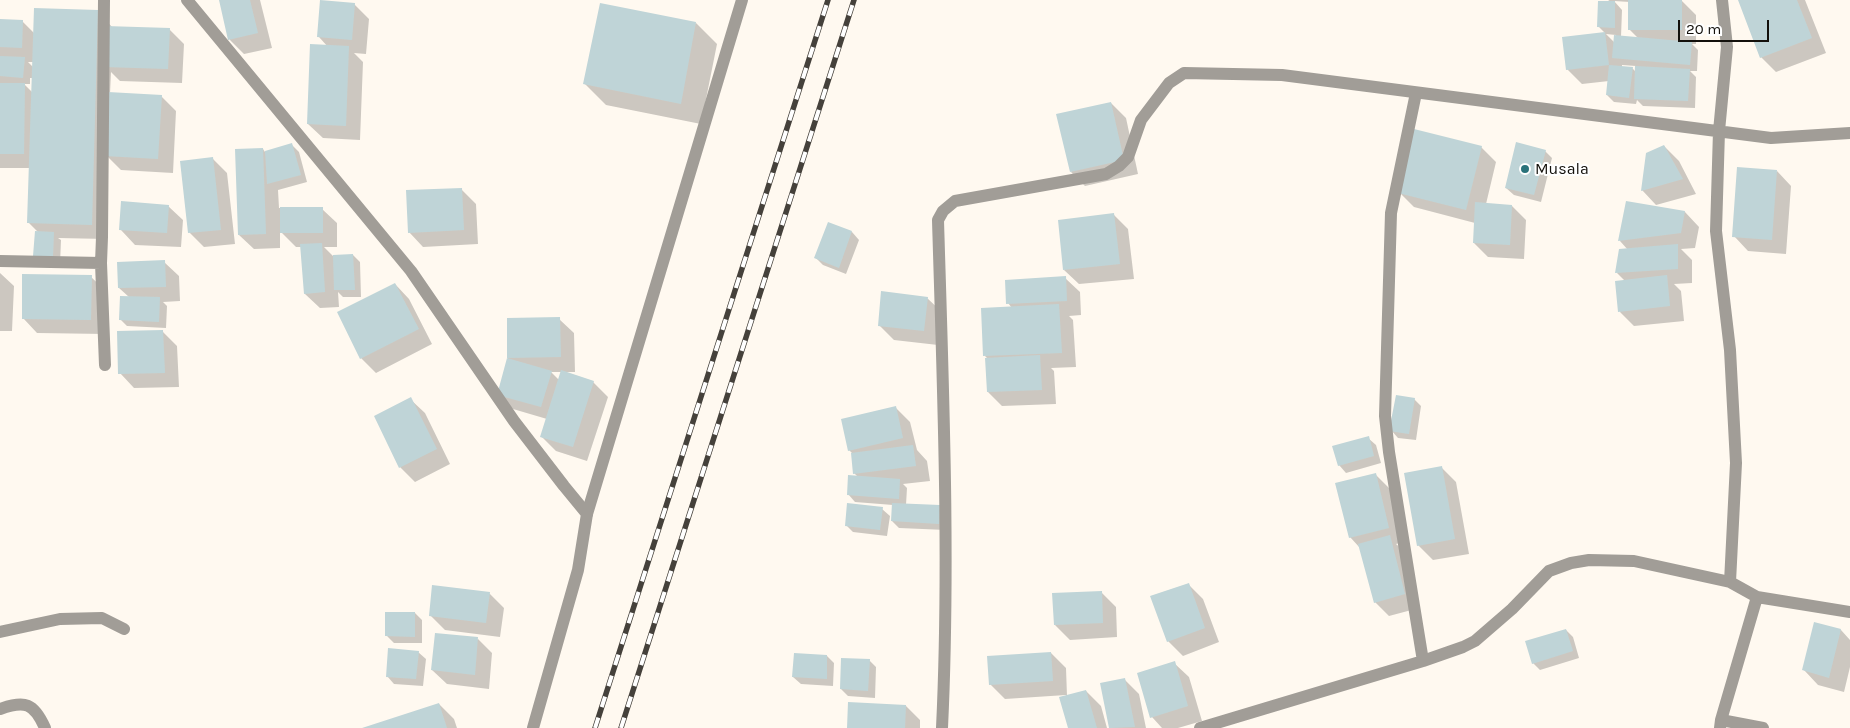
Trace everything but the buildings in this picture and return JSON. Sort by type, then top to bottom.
[{"type":"street","points":[[104,0],[100,263],[104,365]]},
{"type":"street","points":[[187,0],[411,271],[514,421],[588,514]]},
{"type":"street","points":[[533,728],[578,570],[588,514],[742,0]]},
{"type":"street","points":[[1722,0],[1727,47],[1719,131],[1716,231],[1730,350],[1736,463],[1730,582]]},
{"type":"street","points":[[942,728],[946,482],[938,220],[942,211],[954,201],[1106,174],[1120,166],[1128,158],[1142,120],[1169,83],[1184,73],[1282,75],[1771,138],[1850,133]]},
{"type":"street","points":[[1416,93],[1391,213],[1385,416],[1389,452],[1423,661]]},
{"type":"street","points":[[0,261],[100,263]]},
{"type":"street","points":[[1200,728],[1423,661],[1475,641],[1512,609],[1549,571],[1571,563],[1589,560],[1634,561],[1730,582],[1757,596],[1850,612]]},
{"type":"street","points":[[1757,596],[1720,724],[1763,728]]},
{"type":"street","points":[[0,632],[60,619],[102,618],[124,629]]},
{"type":"street","points":[[0,709],[23,703],[32,707],[45,728]]},
{"type":"railway","points":[[595,728],[828,0]]},
{"type":"railway","points":[[621,728],[854,0]]},
{"type":"place","name":"Musala","points":[[1525,169]]}]
